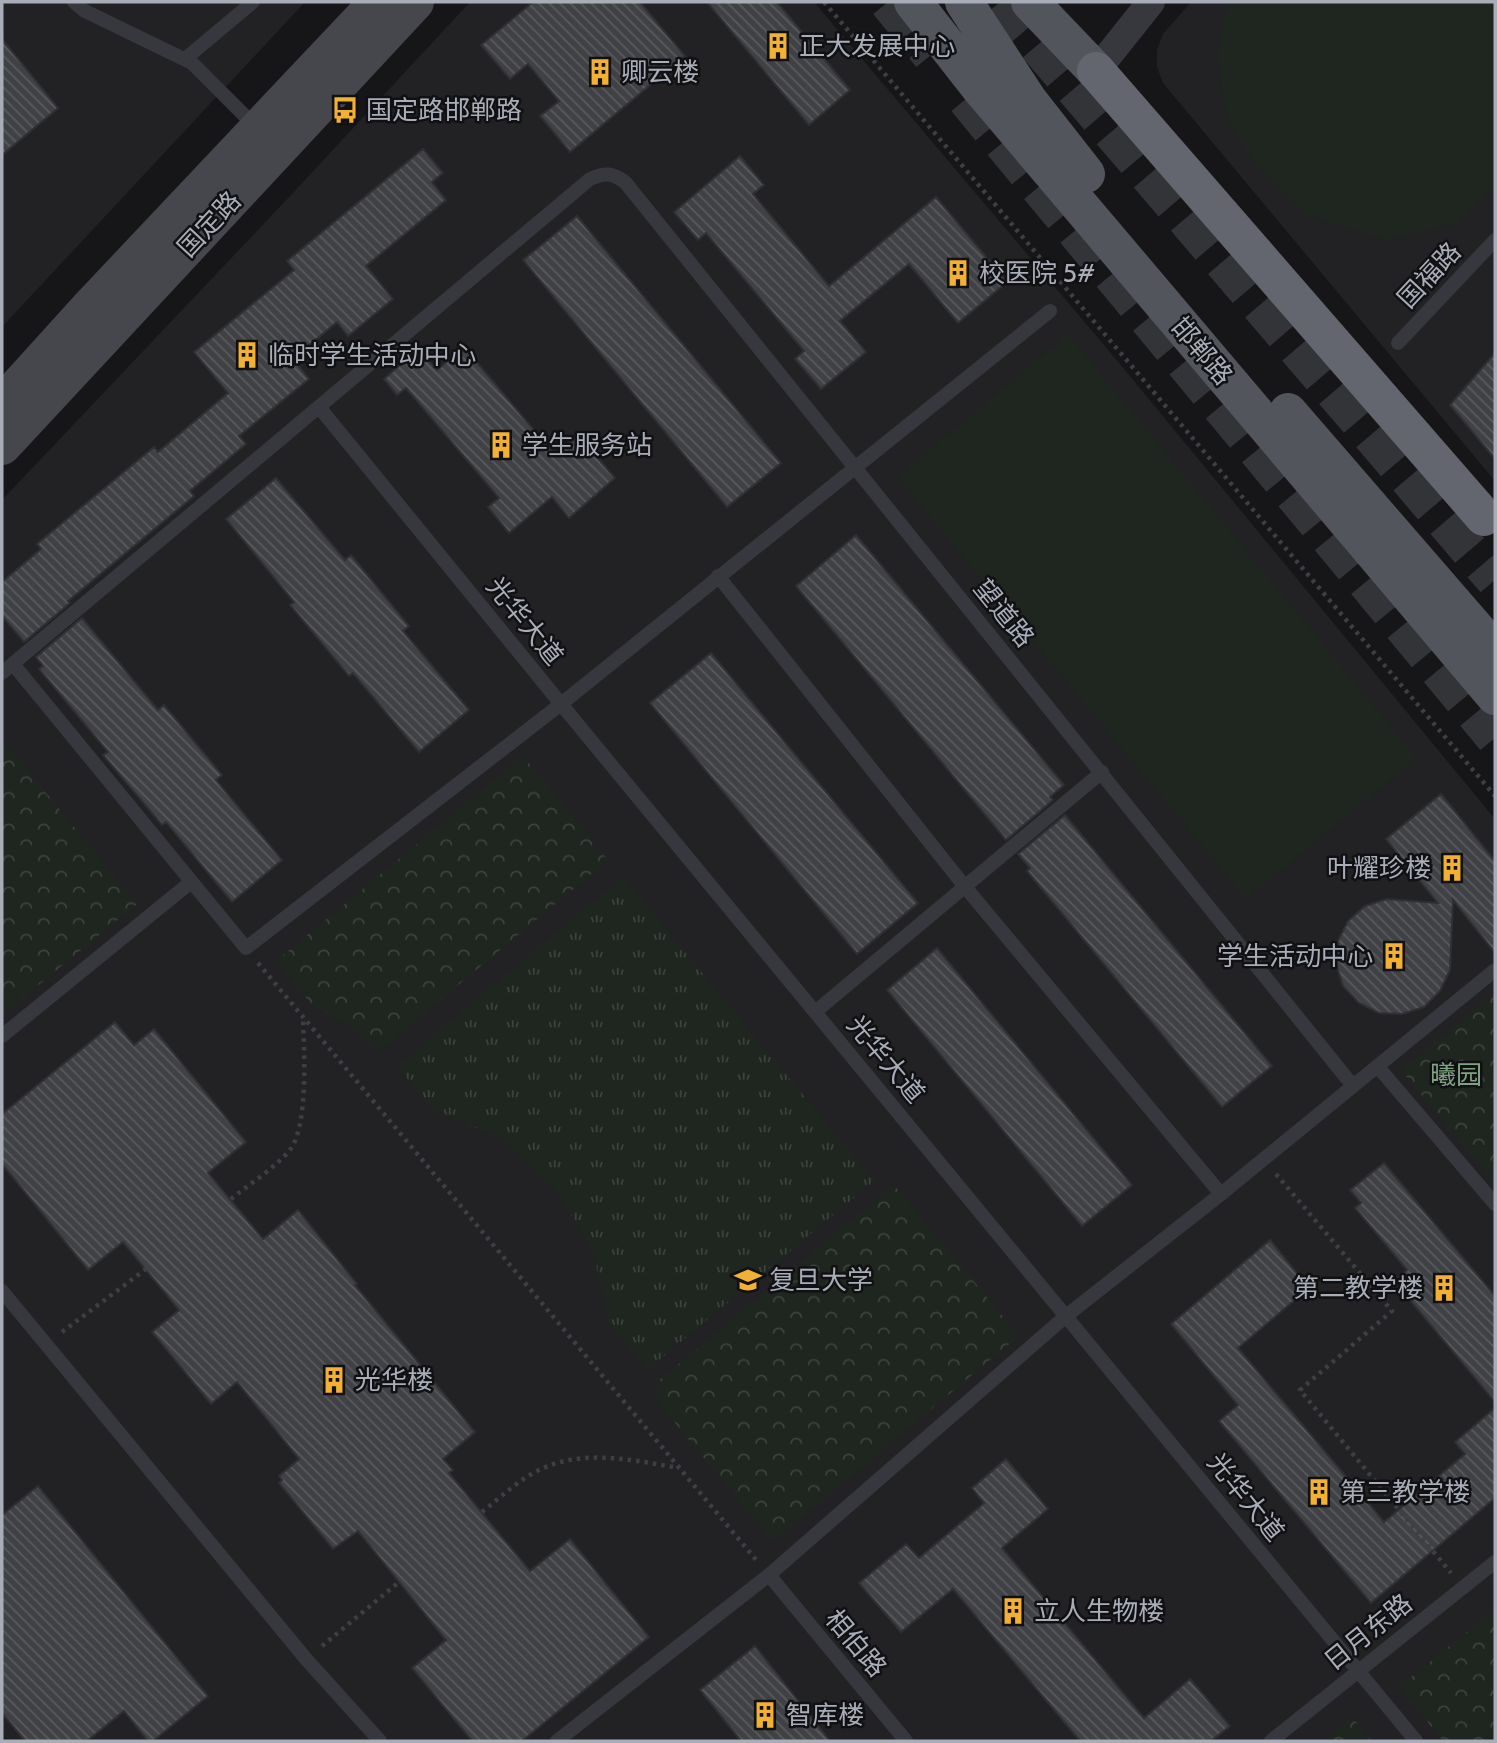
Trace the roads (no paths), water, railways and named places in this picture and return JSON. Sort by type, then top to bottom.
[{"type":"highway","points":[[1096,71],[1484,517]]},
{"type":"main road","name":"邯郸路","points":[[913,2],[981,89],[1495,696]]},
{"type":"main road","name":"邯郸路","points":[[964,2],[1028,100],[1055,135],[1284,407],[1495,651]]},
{"type":"main road","points":[[1030,2],[1096,71]]},
{"type":"street","name":"国定路","points":[[2,404],[378,2]]},
{"type":"street","name":"国定路","points":[[2,446],[415,2]]},
{"type":"street","points":[[1096,71],[1151,2]]},
{"type":"lane","points":[[74,2],[85,11],[185,59],[209,78],[259,130]]},
{"type":"lane","points":[[185,59],[253,2]]},
{"type":"lane","name":"望道路","points":[[319,407],[590,179],[603,173],[614,174],[625,183],[1353,1086]]},
{"type":"lane","name":"国福路","points":[[1398,344],[1495,240]]},
{"type":"lane","points":[[319,407],[7,668],[246,948],[561,704],[1050,311]]},
{"type":"lane","name":"光华大道","points":[[319,407],[1416,1741]]},
{"type":"lane","points":[[718,576],[966,888],[1221,1194]]},
{"type":"lane","points":[[815,1012],[1102,772]]},
{"type":"lane","points":[[2,1036],[191,882]]},
{"type":"lane","points":[[558,1741],[769,1575],[1066,1316],[1221,1194],[1495,970]]},
{"type":"lane","points":[[1378,1067],[1495,1204]]},
{"type":"lane","points":[[2,1291],[306,1659],[380,1741]]},
{"type":"lane","name":"日月东路","points":[[1271,1741],[1495,1562]]},
{"type":"lane","name":"相伯路","points":[[769,1575],[906,1741]]},
{"type":"tunnel","points":[[888,2],[931,55]]},
{"type":"tunnel","points":[[1000,2],[1495,580]]},
{"type":"tunnel","points":[[966,99],[1495,738]]},
{"type":"place","name":"正大发展中心","points":[[778,46]]},
{"type":"place","name":"卿云楼","points":[[600,72]]},
{"type":"place","name":"国定路邯郸路","points":[[345,110]]},
{"type":"place","name":"校医院 5#","points":[[958,273]]},
{"type":"place","name":"临时学生活动中心","points":[[247,355]]},
{"type":"place","name":"学生服务站","points":[[501,445]]},
{"type":"place","name":"叶耀珍楼","points":[[1452,868]]},
{"type":"place","name":"学生活动中心","points":[[1394,956]]},
{"type":"place","name":"复旦大学","points":[[748,1280]]},
{"type":"place","name":"第二教学楼","points":[[1444,1288]]},
{"type":"place","name":"光华楼","points":[[334,1380]]},
{"type":"place","name":"第三教学楼","points":[[1319,1492]]},
{"type":"place","name":"立人生物楼","points":[[1013,1611]]},
{"type":"place","name":"智库楼","points":[[765,1715]]},
{"type":"park label","name":"曦园","points":[[1456,1075]]}]
